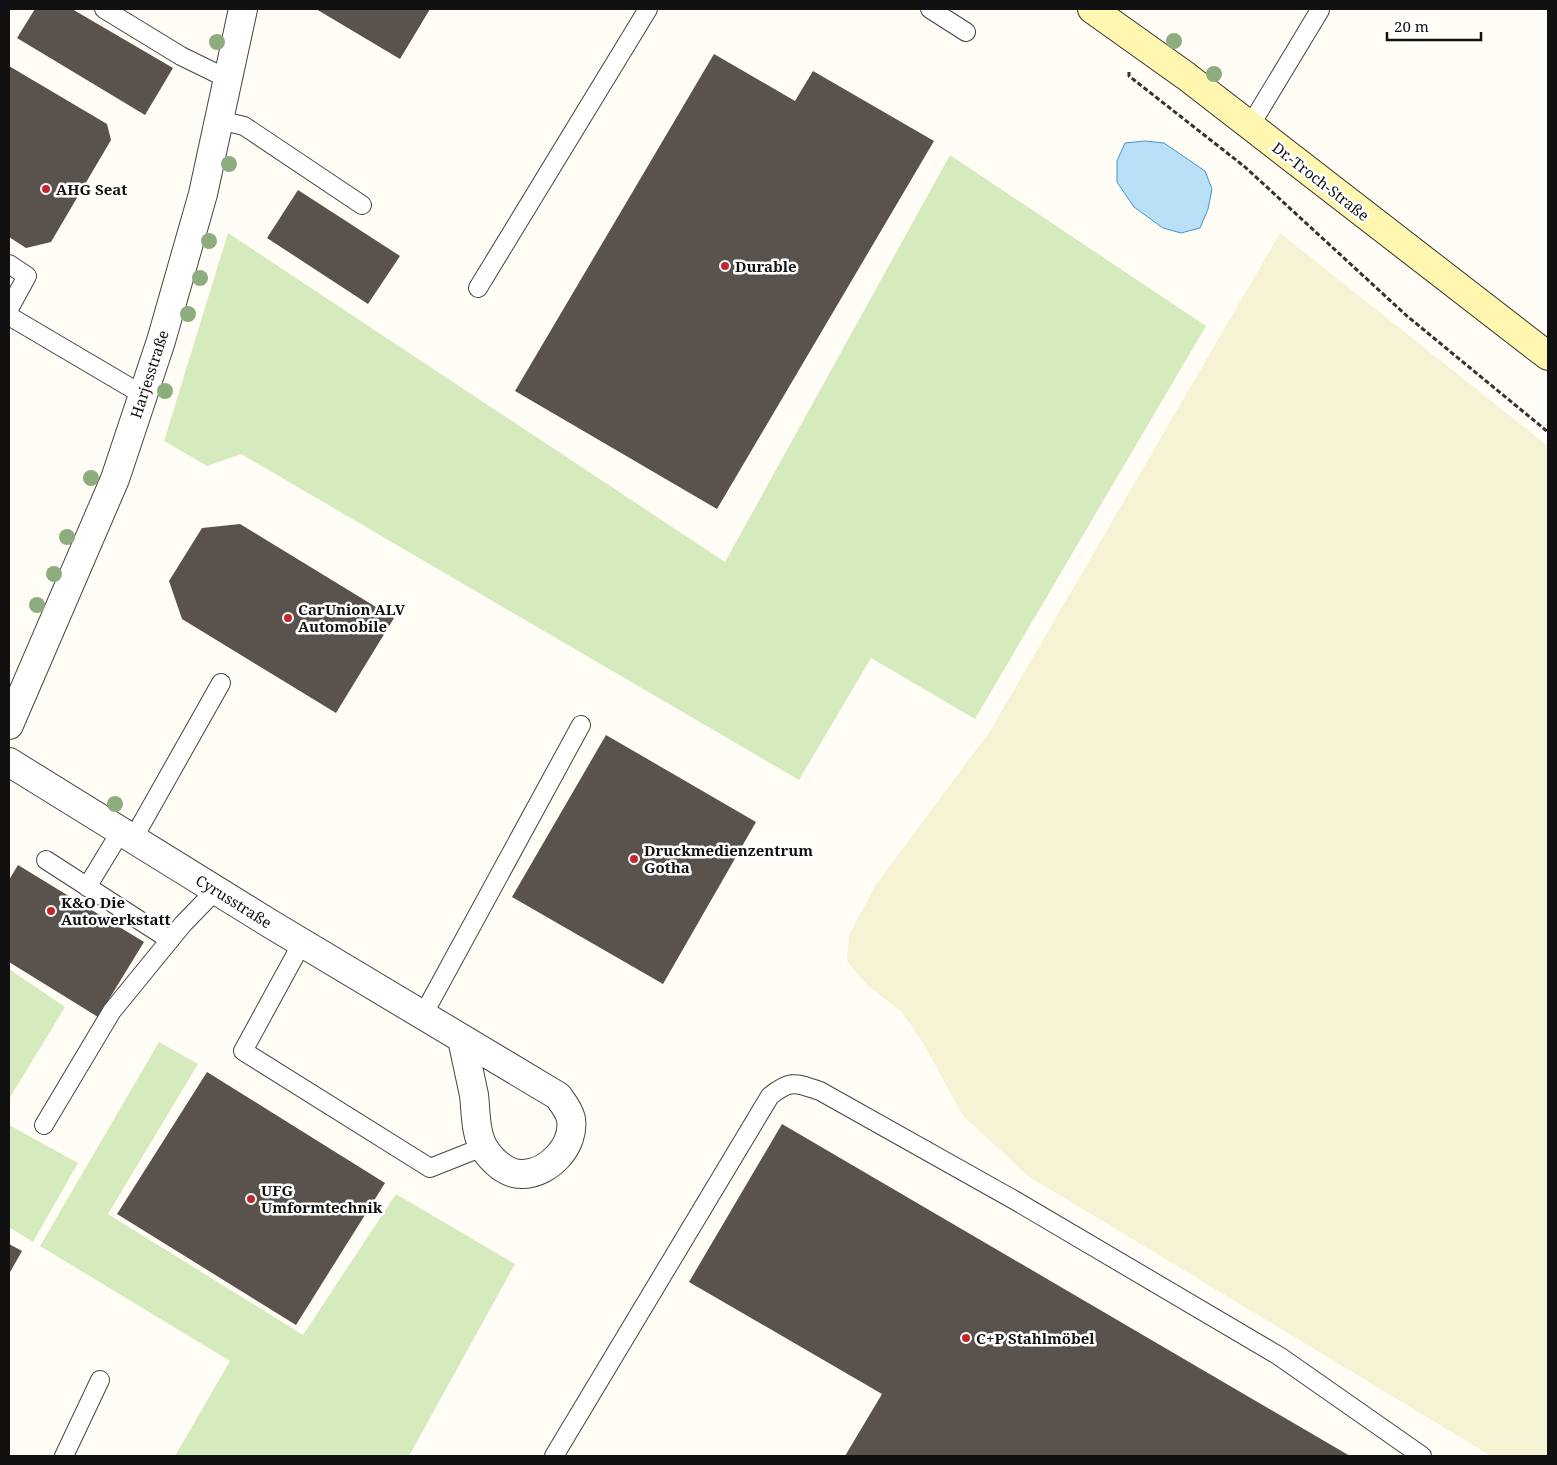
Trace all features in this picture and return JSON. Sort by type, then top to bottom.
[{"type":"main road","name":"Dr.-Troch-Straße","points":[[1096,10],[1186,76],[1548,356]]},
{"type":"street","name":"Harjesstraße","points":[[9,724],[115,479],[161,341],[203,194],[243,9]]},
{"type":"street","name":"Cyrusstraße","points":[[9,762],[302,943],[558,1096],[568,1110],[571,1120],[571,1131],[564,1148],[555,1160],[532,1172],[524,1174],[514,1173],[496,1163],[483,1147],[462,1039]]},
{"type":"lane","points":[[104,9],[181,56],[228,79]]},
{"type":"lane","points":[[478,288],[648,9]]},
{"type":"lane","points":[[930,9],[966,32]]},
{"type":"lane","points":[[1250,126],[1320,10]]},
{"type":"lane","points":[[219,120],[244,126],[362,205]]},
{"type":"lane","points":[[9,264],[28,276],[9,309]]},
{"type":"lane","points":[[9,316],[143,395]]},
{"type":"lane","points":[[87,887],[127,835],[221,683]]},
{"type":"lane","points":[[422,1015],[581,725]]},
{"type":"lane","points":[[46,860],[170,940]]},
{"type":"lane","points":[[44,1125],[112,1011],[183,924],[216,890]]},
{"type":"lane","points":[[302,943],[243,1051],[430,1168],[483,1147]]},
{"type":"lane","points":[[554,1456],[770,1096],[782,1086],[797,1083],[820,1091],[1008,1196],[1279,1356],[1422,1456]]},
{"type":"lane","points":[[64,1456],[100,1380]]},
{"type":"path","points":[[1130,36],[1129,76],[1245,167],[1407,316],[1548,432]]},
{"type":"shaded area","points":[[1280,233],[1548,446],[1548,1456],[1491,1456],[1028,1176],[963,1116],[923,1043],[902,1012],[868,986],[847,961],[849,935],[875,886],[990,731]]},
{"type":"green space","points":[[950,155],[1206,326],[975,719],[871,658],[799,780],[241,454],[207,466],[164,441],[228,233],[725,562]]},
{"type":"green space","points":[[9,969],[65,1007],[9,1099]]},
{"type":"green space","points":[[159,1042],[198,1064],[108,1214],[303,1335],[396,1194],[515,1264],[409,1456],[175,1456],[230,1361],[40,1246]]},
{"type":"green space","points":[[9,1125],[78,1163],[33,1242],[9,1227]]},
{"type":"water","points":[[1145,141],[1164,143],[1205,171],[1212,189],[1208,209],[1200,228],[1181,233],[1163,228],[1134,207],[1117,182],[1117,161],[1125,143]]},
{"type":"building","points":[[35,9],[72,9],[173,68],[145,115],[17,38]]},
{"type":"building","points":[[316,9],[430,9],[400,59]]},
{"type":"building","name":"Durable","points":[[714,54],[795,101],[813,71],[934,141],[717,509],[515,391]]},
{"type":"building","name":"AHG Seat","points":[[9,66],[107,124],[111,140],[51,242],[26,248],[9,237]]},
{"type":"building","points":[[298,190],[400,256],[368,304],[267,238]]},
{"type":"building","name":"CarUnion ALV Automobile","points":[[240,524],[394,618],[336,713],[182,619],[169,581],[202,528]]},
{"type":"building","name":"Druckmedienzentrum Gotha","points":[[606,735],[756,822],[663,984],[512,897]]},
{"type":"building","name":"K&O Die Autowerkstatt","points":[[18,865],[144,942],[98,1017],[9,962],[9,880]]},
{"type":"building","name":"UFG Umformtechnik","points":[[207,1072],[385,1183],[296,1325],[117,1214]]},
{"type":"building","name":"C+P Stahlmöbel","points":[[782,1124],[1350,1456],[845,1456],[882,1394],[689,1282]]},
{"type":"building","points":[[9,1244],[22,1251],[9,1274]]},
{"type":"place","name":"AHG Seat","points":[[46,189]]},
{"type":"place","name":"Durable","points":[[725,266]]},
{"type":"place","name":"CarUnion ALV Automobile","points":[[288,618]]},
{"type":"place","name":"Druckmedienzentrum Gotha","points":[[634,859]]},
{"type":"place","name":"K&O Die Autowerkstatt","points":[[51,911]]},
{"type":"place","name":"UFG Umformtechnik","points":[[251,1199]]},
{"type":"place","name":"C+P Stahlmöbel","points":[[966,1338]]}]
